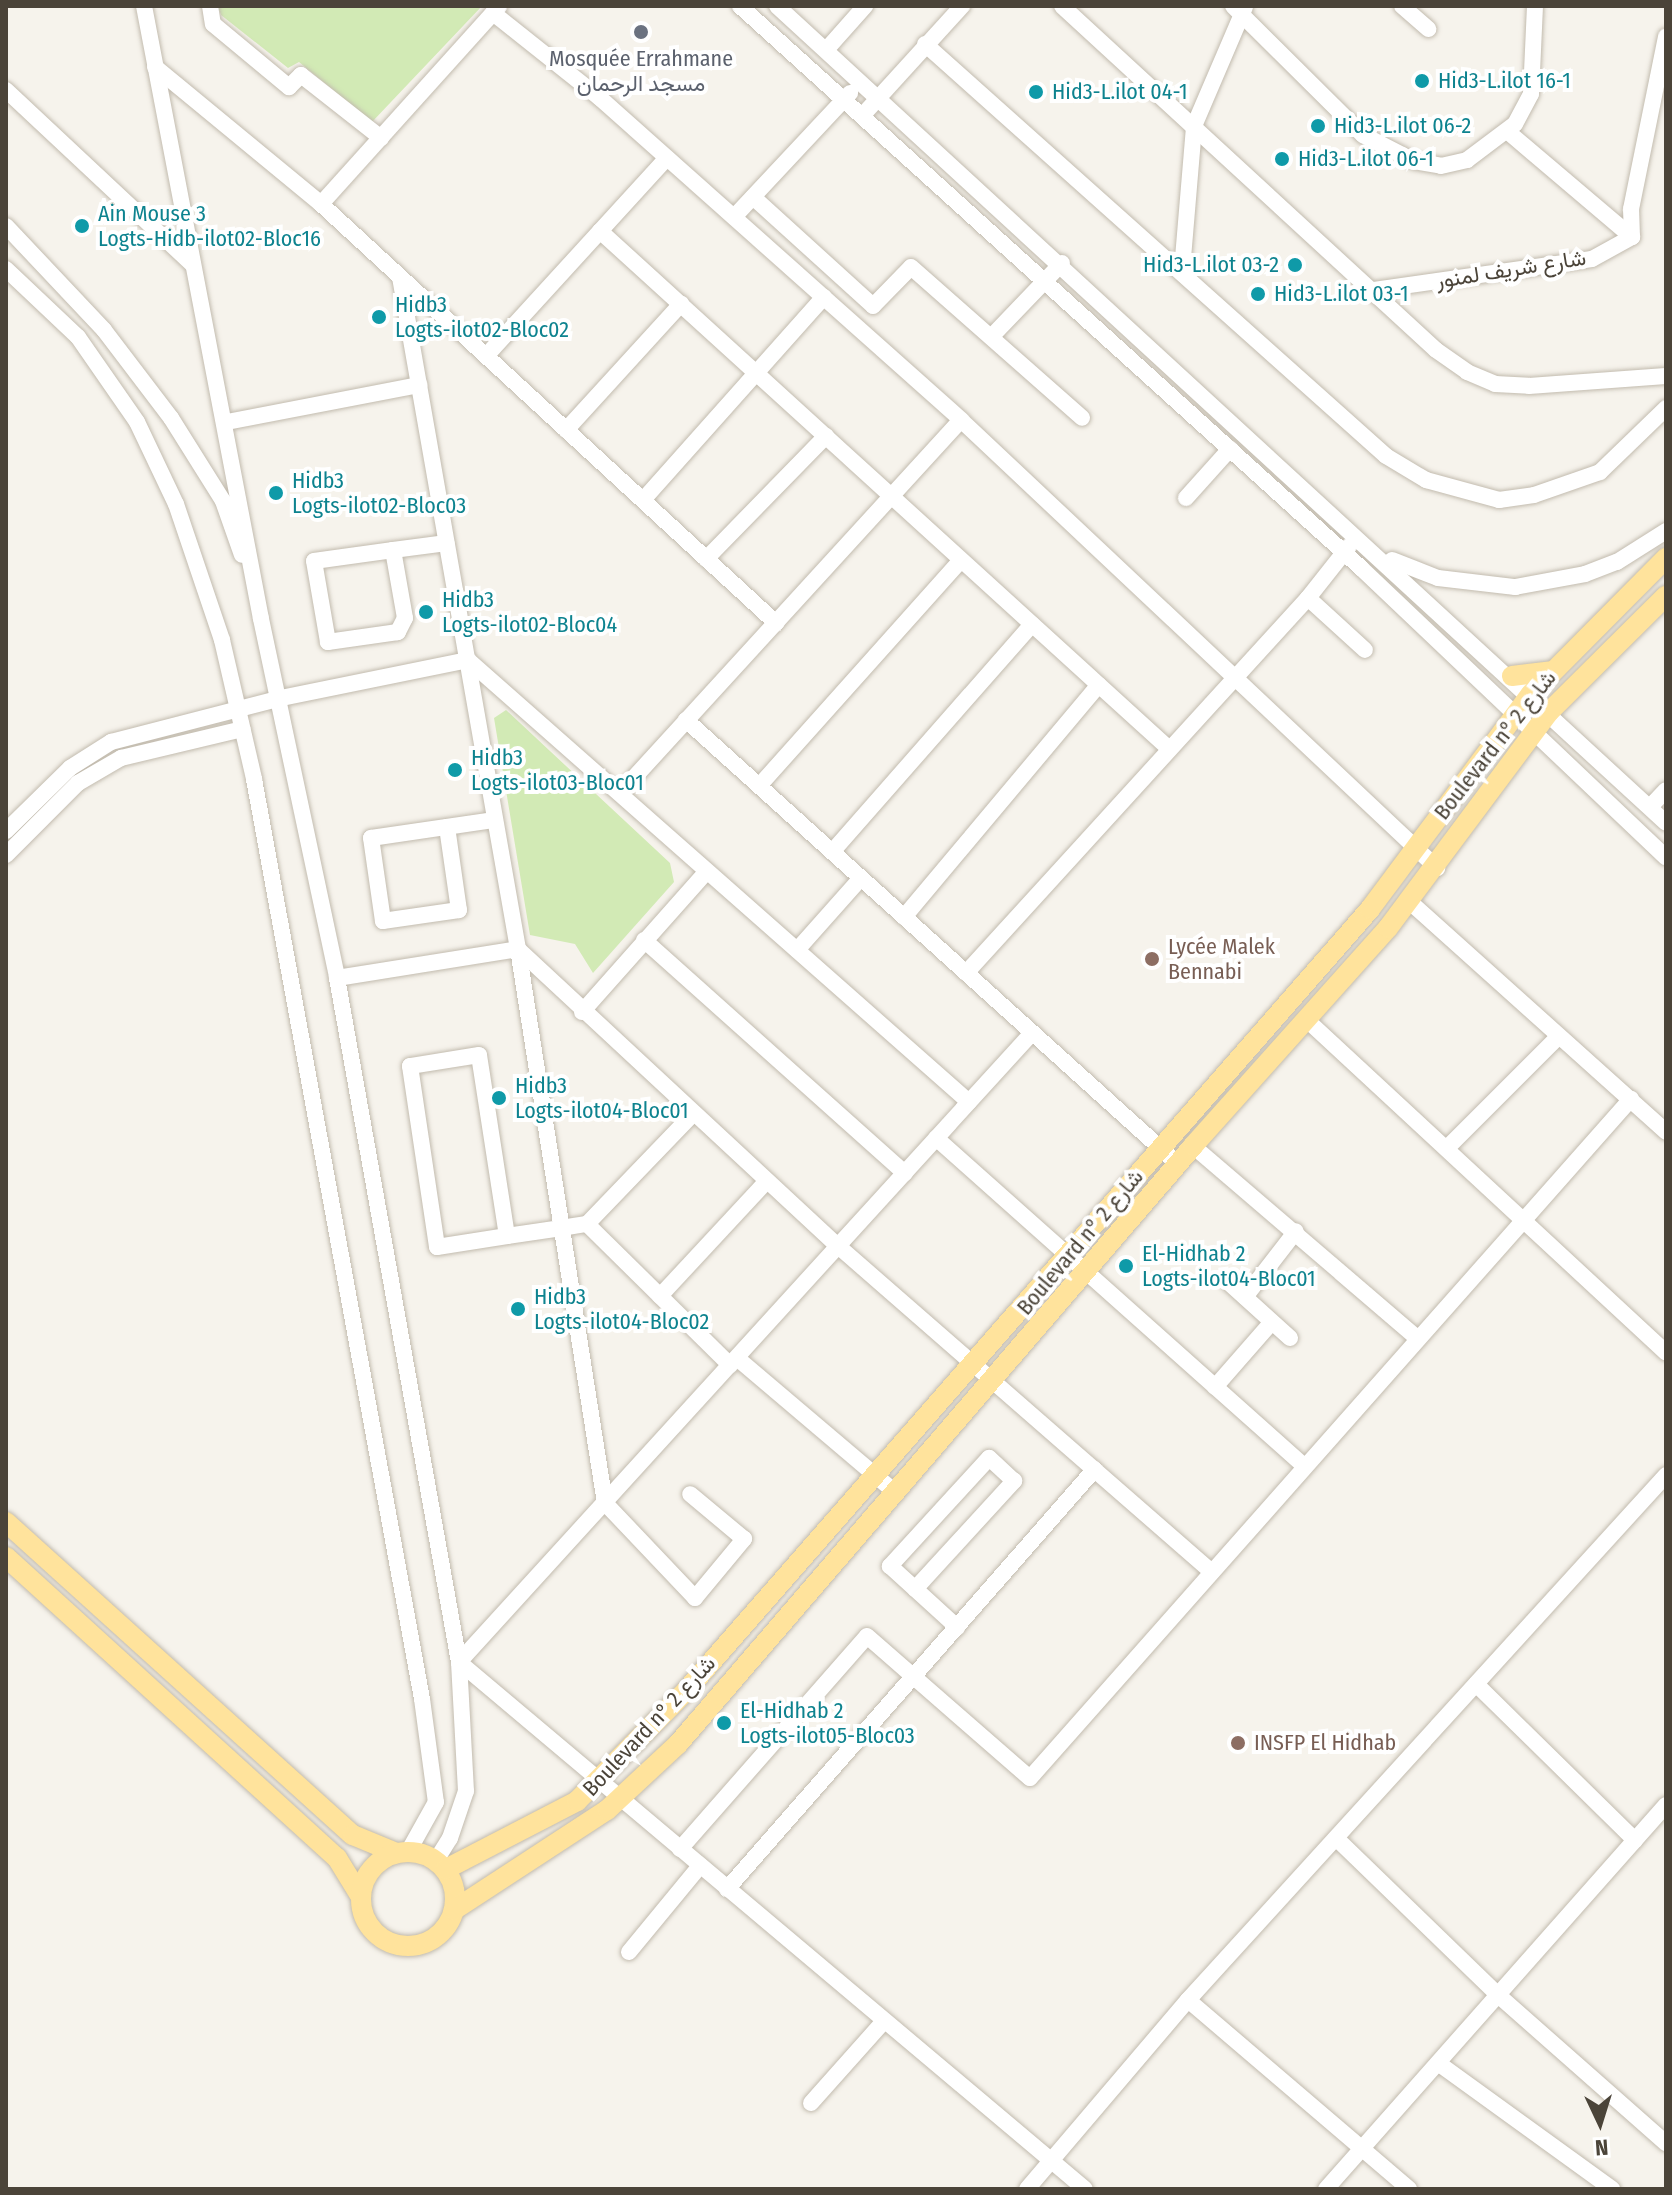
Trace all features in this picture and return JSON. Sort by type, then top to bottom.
[{"type":"main road","name":"Boulevard n° شارع 2","points":[[441,1865],[539,1825],[600,1782],[974,1367],[1159,1148],[1370,909],[1531,694],[1666,558]]},
{"type":"main road","name":"Boulevard n° شارع 2","points":[[454,1910],[620,1799],[678,1744],[1193,1146],[1308,1021],[1410,902],[1549,712],[1666,596]]},
{"type":"main road","points":[[1512,676],[1552,671]]},
{"type":"main road","points":[[6,1522],[353,1835],[441,1865],[456,1894],[454,1910],[437,1937],[406,1946],[377,1934],[367,1922],[361,1897],[337,1858],[6,1557]]},
{"type":"main road","points":[[361,1897],[370,1871],[401,1852]]},
{"type":"street","points":[[144,6],[192,264],[227,422],[256,594],[281,698],[337,978],[459,1662],[466,1791],[441,1865]]},
{"type":"street","points":[[210,6],[213,24],[289,87],[301,75],[381,138]]},
{"type":"street","points":[[740,6],[1343,552],[1666,857]]},
{"type":"street","points":[[777,6],[1062,263],[1357,538],[1512,676],[1666,823]]},
{"type":"street","points":[[826,50],[865,6]]},
{"type":"street","points":[[862,116],[962,6]]},
{"type":"street","points":[[1062,6],[1436,350],[1495,384],[1666,376]]},
{"type":"street","points":[[1402,6],[1428,29]]},
{"type":"street","points":[[1182,270],[1194,126],[1240,8],[1363,135],[1391,151],[1441,166],[1467,160],[1507,131],[1531,94],[1535,6]]},
{"type":"street","points":[[321,204],[496,10],[961,420],[1418,845],[1437,868]]},
{"type":"street","points":[[1632,237],[1631,209],[1666,37]]},
{"type":"street","points":[[925,44],[1182,270],[1386,456],[1460,493],[1499,500],[1534,495],[1600,472],[1666,408]]},
{"type":"street","points":[[155,67],[321,204],[776,623]]},
{"type":"street","points":[[734,217],[843,99],[862,83]]},
{"type":"street","points":[[6,90],[192,264]]},
{"type":"street","points":[[1507,131],[1632,237]]},
{"type":"street","points":[[486,356],[667,158]]},
{"type":"street","points":[[753,197],[873,306],[911,267],[1082,418]]},
{"type":"street","points":[[6,226],[104,330],[171,418],[223,501],[256,594]]},
{"type":"street","points":[[600,231],[1167,747]]},
{"type":"street","name":"شارع شريف لمنور","points":[[1374,290],[1592,259],[1632,237]]},
{"type":"street","points":[[992,336],[1062,263]]},
{"type":"street","points":[[6,269],[78,337],[137,422],[176,504],[240,710],[422,1699],[436,1802],[401,1852]]},
{"type":"street","points":[[400,277],[518,949],[605,1503],[695,1598],[744,1539],[690,1494]]},
{"type":"street","points":[[643,500],[824,297]]},
{"type":"street","points":[[566,430],[681,304]]},
{"type":"street","points":[[227,422],[419,385]]},
{"type":"street","points":[[620,793],[961,420]]},
{"type":"street","points":[[706,559],[826,436]]},
{"type":"street","points":[[1186,498],[1230,449]]},
{"type":"street","points":[[1373,550],[1438,578],[1515,587],[1585,574],[1617,562],[1666,531]]},
{"type":"street","points":[[966,973],[1167,747],[1308,598],[1357,538]]},
{"type":"street","points":[[393,550],[405,618],[398,632],[328,642],[314,561],[393,550],[447,543]]},
{"type":"street","points":[[759,786],[961,560]]},
{"type":"street","points":[[1308,598],[1365,650]]},
{"type":"street","points":[[832,852],[1032,624]]},
{"type":"street","points":[[6,831],[70,768],[111,742],[281,698],[468,660]]},
{"type":"street","points":[[468,660],[969,1102]]},
{"type":"street","points":[[904,917],[1099,685]]},
{"type":"street","points":[[686,720],[1178,1165]]},
{"type":"street","points":[[6,855],[78,783],[121,758],[243,729]]},
{"type":"street","points":[[1650,807],[1666,790]]},
{"type":"street","points":[[447,827],[459,910],[383,921],[371,838],[495,820]]},
{"type":"street","points":[[582,1012],[707,871]]},
{"type":"street","points":[[797,950],[861,878]]},
{"type":"street","points":[[1410,902],[1666,1132]]},
{"type":"street","points":[[644,940],[905,1173]]},
{"type":"street","points":[[337,978],[518,949]]},
{"type":"street","points":[[518,949],[582,1012],[838,1246],[990,1382],[1212,1572]]},
{"type":"street","points":[[1308,1021],[1666,1352]]},
{"type":"street","points":[[459,1662],[1032,1033]]},
{"type":"street","points":[[1447,1148],[1558,1037]]},
{"type":"street","points":[[507,1236],[479,1055],[410,1066],[437,1247],[587,1224],[693,1114]]},
{"type":"street","points":[[680,1849],[867,1636],[1030,1778],[1631,1099]]},
{"type":"street","points":[[936,1138],[1305,1467]]},
{"type":"street","points":[[1193,1146],[1296,1231],[1418,1339]]},
{"type":"street","points":[[660,1296],[767,1181]]},
{"type":"street","points":[[587,1224],[660,1296],[734,1362],[895,1492]]},
{"type":"street","points":[[1245,1297],[1296,1231]]},
{"type":"street","points":[[1227,1281],[1290,1338]]},
{"type":"street","points":[[1215,1387],[1272,1322]]},
{"type":"street","points":[[915,1589],[1014,1481],[989,1458],[890,1566],[915,1589],[957,1627]]},
{"type":"street","points":[[727,1889],[1095,1469]]},
{"type":"street","points":[[1027,2189],[1188,2000],[1666,1475]]},
{"type":"street","points":[[459,1662],[1085,2189]]},
{"type":"street","points":[[1476,1684],[1635,1840]]},
{"type":"street","points":[[1326,2189],[1666,1805]]},
{"type":"street","points":[[1336,1838],[1498,1995],[1666,2143]]},
{"type":"street","points":[[629,1952],[700,1866]]},
{"type":"street","points":[[1188,2000],[1409,2189]]},
{"type":"street","points":[[811,2103],[884,2021]]},
{"type":"street","points":[[1438,2063],[1602,2186]]},
{"type":"green space","points":[[218,6],[482,6],[372,122],[299,62],[288,68],[221,15]]},
{"type":"green space","points":[[506,710],[670,863],[674,882],[593,973],[575,944],[530,935],[494,718]]},
{"type":"place","name":"Mosquée Errahmane مسجد الرحمان","points":[[641,32]]},
{"type":"place","name":"Hid3-L.ilot 16-1","points":[[1422,81]]},
{"type":"place","name":"Hid3-L.ilot 04-1","points":[[1036,92]]},
{"type":"place","name":"Hid3-L.ilot 06-2","points":[[1318,126]]},
{"type":"place","name":"Hid3-L.ilot 06-1","points":[[1282,159]]},
{"type":"place","name":"Ain Mouse 3 Logts-Hidb-ilot02-Bloc16","points":[[82,226]]},
{"type":"place","name":"Hid3-L.ilot 03-2","points":[[1295,265]]},
{"type":"place","name":"Hid3-L.ilot 03-1","points":[[1258,294]]},
{"type":"place","name":"Hidb3 Logts-ilot02-Bloc02","points":[[379,317]]},
{"type":"place","name":"Hidb3 Logts-ilot02-Bloc03","points":[[276,493]]},
{"type":"place","name":"Hidb3 Logts-ilot02-Bloc04","points":[[426,612]]},
{"type":"place","name":"Hidb3 Logts-ilot03-Bloc01","points":[[455,770]]},
{"type":"place","name":"Lycée Malek Bennabi","points":[[1152,959]]},
{"type":"place","name":"Hidb3 Logts-ilot04-Bloc01","points":[[499,1098]]},
{"type":"place","name":"El-Hidhab 2 Logts-ilot04-Bloc01","points":[[1126,1266]]},
{"type":"place","name":"Hidb3 Logts-ilot04-Bloc02","points":[[518,1309]]},
{"type":"place","name":"El-Hidhab 2 Logts-ilot05-Bloc03","points":[[724,1723]]},
{"type":"place","name":"INSFP El Hidhab","points":[[1238,1743]]}]
